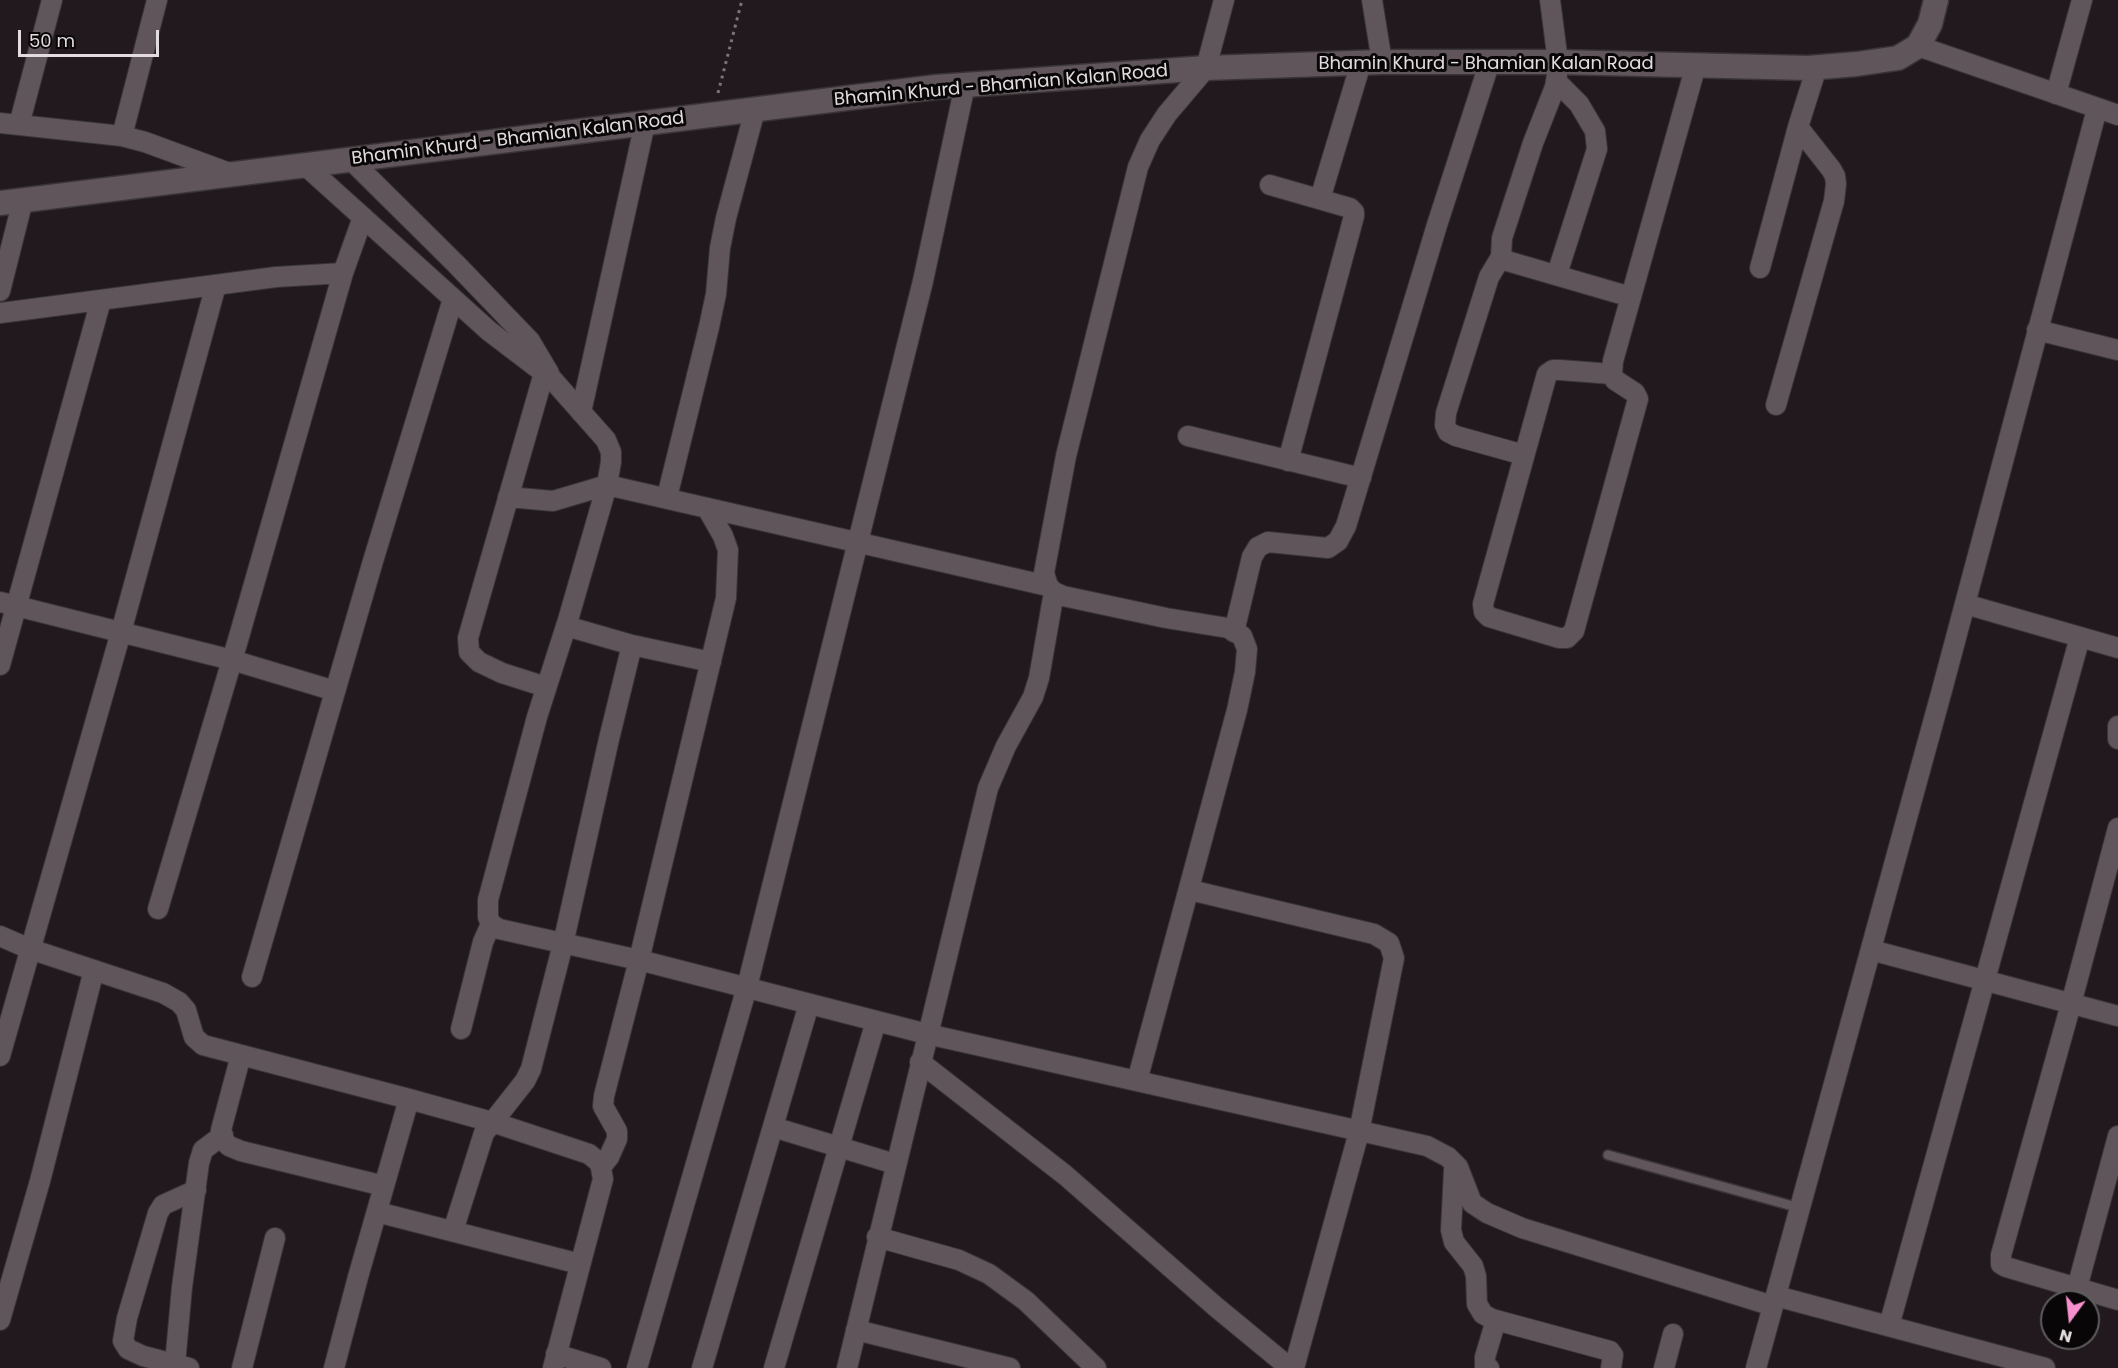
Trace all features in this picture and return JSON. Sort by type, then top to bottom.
[{"type":"street","points":[[52,0],[10,124],[123,136],[234,175]]},
{"type":"street","points":[[123,136],[157,0]]},
{"type":"street","points":[[847,1368],[988,788],[1006,746],[1034,697],[1040,678],[1051,589],[1044,573],[1066,456],[1137,167],[1150,140],[1167,114],[1206,68],[1224,0]]},
{"type":"street","points":[[1320,199],[1371,62],[1372,0]]},
{"type":"street","points":[[1524,455],[1456,436],[1448,432],[1445,425],[1446,413],[1489,277],[1501,256],[1502,238],[1557,71],[1550,0]]},
{"type":"street","points":[[1936,0],[1930,24],[1918,46],[2118,115]]},
{"type":"street","points":[[2055,94],[2082,0]]},
{"type":"street","name":"Bhamin Khurd - Bhamian Kalan Road","points":[[12,201],[965,86],[1206,68],[1371,62],[1490,61],[1557,71],[1696,65],[1817,67],[1857,64],[1898,57],[1918,46]]},
{"type":"street","points":[[1234,632],[1252,557],[1258,546],[1268,542],[1328,548],[1338,541],[1346,526],[1437,225],[1490,61]]},
{"type":"street","points":[[1612,374],[1552,370],[1547,374],[1483,604],[1484,612],[1490,617],[1559,638],[1567,638],[1574,630],[1638,399],[1635,393],[1615,380],[1612,374],[1613,362],[1696,65]]},
{"type":"street","points":[[1760,268],[1798,127],[1817,67]]},
{"type":"street","points":[[1557,71],[1594,132],[1597,149],[1557,274]]},
{"type":"street","points":[[637,1368],[747,987],[923,281],[965,86]]},
{"type":"street","points":[[1756,1368],[1965,604],[2097,109]]},
{"type":"street","points":[[667,497],[716,294],[720,248],[726,218],[755,110]]},
{"type":"street","points":[[582,412],[645,123]]},
{"type":"street","points":[[1776,405],[1834,201],[1836,184],[1831,169],[1798,127]]},
{"type":"street","points":[[351,160],[530,341],[548,376],[508,497],[468,638],[469,652],[479,662],[546,687]]},
{"type":"street","points":[[306,166],[489,331],[548,376],[606,440],[610,452],[611,462],[607,485],[537,717],[488,900],[488,916],[491,924],[499,929],[639,960],[927,1034],[1426,1146],[1448,1157],[1458,1167],[1472,1203],[1487,1213],[1522,1228],[1774,1301],[1889,1326],[2045,1368]]},
{"type":"street","points":[[1270,185],[1350,208],[1354,212],[1288,461]]},
{"type":"street","points":[[0,291],[12,201]]},
{"type":"street","points":[[158,909],[343,273],[363,217]]},
{"type":"street","points":[[1501,256],[1507,261],[1631,297]]},
{"type":"street","points":[[0,313],[276,278],[343,273]]},
{"type":"street","points":[[0,1056],[121,632],[216,285]]},
{"type":"street","points":[[252,977],[453,299]]},
{"type":"street","points":[[0,665],[8,604],[101,300]]},
{"type":"street","points":[[2037,330],[2118,350]]},
{"type":"street","points":[[1188,436],[1361,478]]},
{"type":"street","points":[[508,497],[553,501],[607,485],[858,542],[1051,589],[1063,596],[1166,618],[1228,628],[1242,636],[1247,649],[1245,672],[1190,890],[1137,1081]]},
{"type":"street","points":[[601,1167],[609,1157],[617,1139],[617,1131],[603,1106],[604,1096],[726,598],[728,550],[708,508]]},
{"type":"street","points":[[8,604],[232,660],[335,691]]},
{"type":"street","points":[[1965,604],[2118,648]]},
{"type":"street","points":[[566,626],[632,645],[711,662]]},
{"type":"street","points":[[1889,1326],[2080,637]]},
{"type":"street","points":[[453,1231],[484,1133],[525,1081],[531,1069],[563,944],[632,645]]},
{"type":"street","points":[[2118,726],[2118,739]]},
{"type":"street","points":[[2118,828],[2001,1255],[2001,1264],[2006,1267],[2118,1300]]},
{"type":"street","points":[[920,1062],[1065,1175],[1216,1307],[1292,1368],[1359,1131],[1394,958],[1389,943],[1374,934],[1190,890]]},
{"type":"street","points":[[461,1029],[483,942],[491,924]]},
{"type":"street","points":[[0,936],[30,949],[163,993],[179,1002],[186,1010],[194,1037],[203,1045],[492,1122],[589,1154],[600,1163],[603,1179],[555,1361],[601,1368]]},
{"type":"street","points":[[1871,950],[2118,1016]]},
{"type":"street","points":[[0,1320],[8,1264],[40,1181],[94,970]]},
{"type":"street","points":[[702,1368],[809,1004]]},
{"type":"street","points":[[774,1368],[876,1021]]},
{"type":"street","points":[[241,1055],[222,1130],[223,1140],[229,1146],[384,1186]]},
{"type":"street","points":[[334,1368],[409,1099]]},
{"type":"street","points":[[773,1127],[895,1164]]},
{"type":"street","points":[[196,1190],[163,1205],[158,1213],[126,1318],[123,1341],[128,1349],[143,1356],[182,1366],[182,1287],[196,1190],[199,1163],[203,1150],[222,1135]]},
{"type":"street","points":[[2077,1288],[2118,1136]]},
{"type":"street","points":[[1454,1164],[1451,1230],[1454,1242],[1473,1266],[1476,1276],[1477,1304],[1483,1314],[1496,1320],[1610,1352],[1613,1355],[1611,1368]]},
{"type":"street","points":[[377,1212],[580,1264]]},
{"type":"street","points":[[242,1368],[275,1238]]},
{"type":"street","points":[[877,1238],[959,1260],[989,1274],[1026,1301],[1096,1368]]},
{"type":"street","points":[[1489,1368],[1485,1366],[1485,1357],[1496,1320]]},
{"type":"street","points":[[856,1330],[1010,1368]]},
{"type":"street","points":[[1664,1368],[1673,1334]]},
{"type":"lane","points":[[1608,1155],[1800,1208]]},
{"type":"path","points":[[712,115],[742,0]]}]
